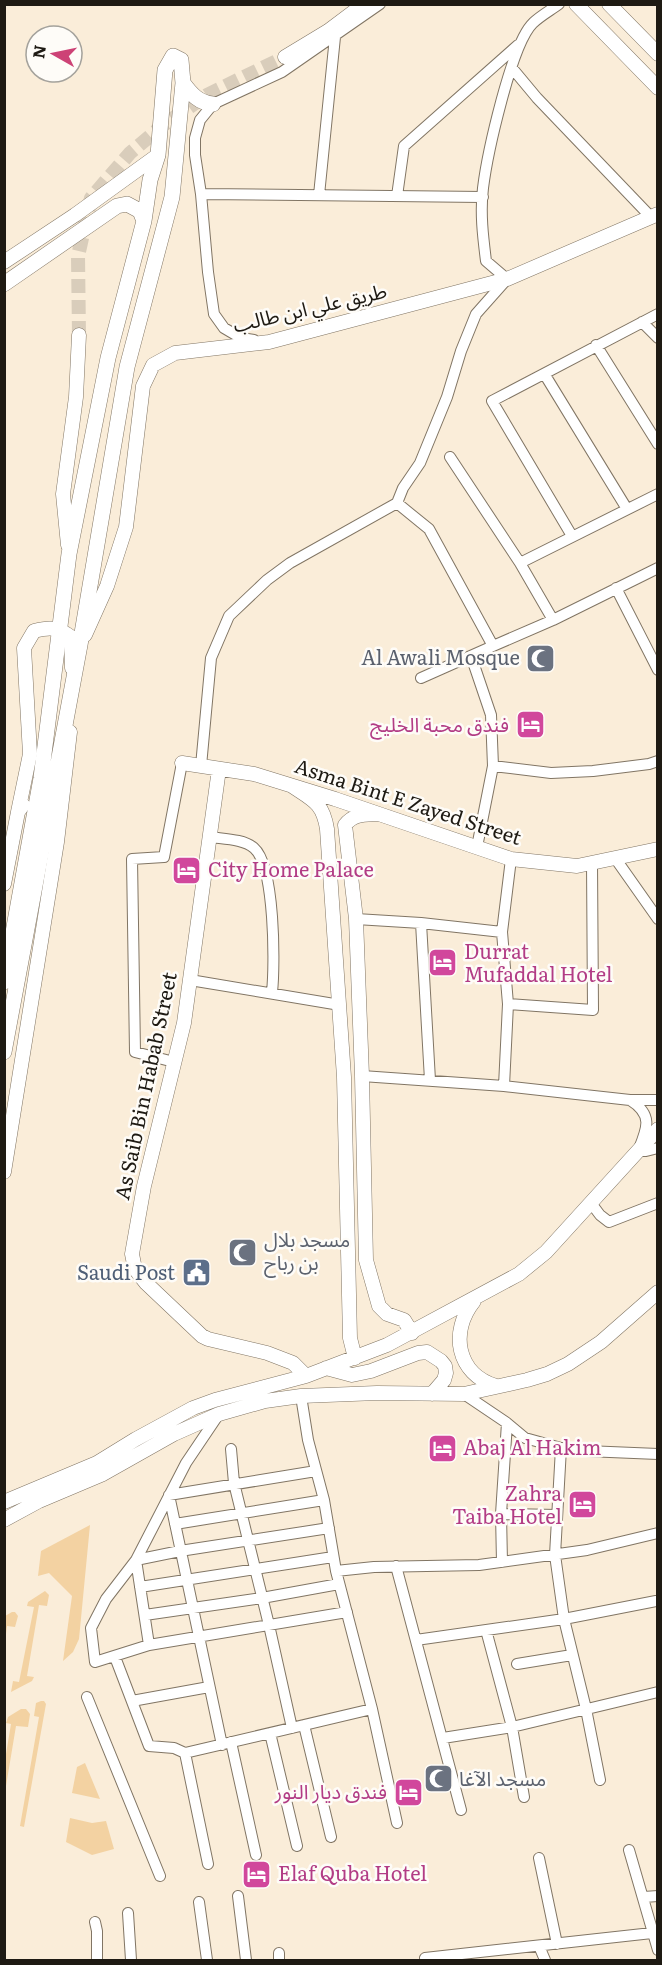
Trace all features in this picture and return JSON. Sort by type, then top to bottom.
[{"type":"highway","points":[[4,982],[30,878],[60,752],[73,683],[76,648],[127,367],[172,197],[183,83],[181,60],[173,56],[165,70],[158,155],[150,180],[144,221],[108,358],[69,554],[40,778],[30,878],[4,1052]]},
{"type":"highway","points":[[183,83],[205,104],[213,104]]},
{"type":"highway","points":[[4,284],[117,207],[127,204],[134,207],[140,211],[144,221]]},
{"type":"main road","points":[[285,57],[328,31],[364,4]]},
{"type":"main road","points":[[576,4],[657,88]]},
{"type":"main road","points":[[609,4],[657,54]]},
{"type":"main road","points":[[4,262],[75,215],[158,155]]},
{"type":"main road","name":"طريق علي ابن طالب","points":[[76,648],[107,586],[126,527],[143,386],[153,365],[175,353],[268,342],[507,279],[654,215]]},
{"type":"main road","points":[[69,554],[63,494],[76,397],[79,335]]},
{"type":"main road","points":[[4,884],[30,753],[24,648],[34,631],[49,627],[60,628],[71,636],[76,648]]},
{"type":"main road","points":[[4,1172],[6,1148],[57,842],[73,683]]},
{"type":"main road","name":"Asma Bint E Zayed Street","points":[[182,763],[254,774],[511,858],[577,866],[657,849]]},
{"type":"main road","name":"As Saib Bin Habab Street","points":[[219,769],[184,1023],[144,1186],[132,1254],[135,1269],[146,1283],[202,1336],[267,1353],[293,1363],[306,1376]]},
{"type":"main road","points":[[18,812],[40,778]]},
{"type":"main road","points":[[292,786],[317,803],[325,814],[327,826],[340,1005],[350,1338],[355,1358]]},
{"type":"main road","points":[[327,826],[345,825],[357,815],[379,814]]},
{"type":"main road","points":[[345,825],[356,919],[363,1076],[366,1260],[379,1306],[387,1314],[404,1320],[412,1333]]},
{"type":"main road","points":[[4,1111],[15,1098]]},
{"type":"main road","points":[[4,1502],[97,1463],[168,1421],[215,1400],[306,1376],[412,1333],[519,1274],[546,1252],[657,1129]]},
{"type":"main road","points":[[349,1259],[366,1260]]},
{"type":"main road","points":[[4,1520],[39,1501],[103,1474],[174,1434],[219,1414],[265,1401],[301,1396],[377,1393],[464,1394],[548,1374],[568,1364],[621,1325],[657,1292]]},
{"type":"main road","points":[[477,1297],[462,1319],[459,1333],[460,1349],[472,1372],[484,1382],[499,1387]]},
{"type":"main road","points":[[326,1368],[352,1375],[371,1371],[417,1353],[427,1352],[438,1357],[445,1366],[446,1374],[444,1380],[432,1394]]},
{"type":"street","points":[[268,342],[241,338],[224,328],[214,314],[195,155],[195,138],[200,120],[213,104],[282,72],[380,4]]},
{"type":"street","points":[[201,766],[211,658],[229,616],[267,580],[290,563],[398,504],[403,488],[420,463],[447,397],[460,351],[476,314],[507,279],[486,261],[482,230],[483,197],[490,149],[512,68],[522,41],[532,24],[559,4]]},
{"type":"street","points":[[318,195],[334,37]]},
{"type":"street","points":[[397,196],[404,146],[522,41]]},
{"type":"street","points":[[512,68],[545,106],[654,215]]},
{"type":"street","points":[[201,194],[483,197]]},
{"type":"street","points":[[572,536],[492,401],[657,314]]},
{"type":"street","points":[[642,322],[657,338]]},
{"type":"street","points":[[596,345],[657,444]]},
{"type":"street","points":[[545,375],[627,509]]},
{"type":"street","points":[[450,458],[520,563],[553,620]]},
{"type":"street","points":[[520,563],[657,494]]},
{"type":"street","points":[[398,504],[429,530],[493,646]]},
{"type":"street","points":[[421,678],[553,620],[657,568]]},
{"type":"street","points":[[616,588],[657,669]]},
{"type":"street","points":[[471,656],[491,715],[493,766],[477,847]]},
{"type":"street","points":[[493,766],[551,773],[593,771],[657,761]]},
{"type":"street","points":[[174,1062],[135,1052],[132,859],[164,857],[182,763]]},
{"type":"street","points":[[210,837],[246,844],[254,847],[261,856],[269,882],[274,972],[272,993]]},
{"type":"street","points":[[504,1086],[508,1004],[502,932],[511,858]]},
{"type":"street","points":[[615,858],[657,919]]},
{"type":"street","points":[[508,1004],[593,1010],[592,863]]},
{"type":"street","points":[[356,919],[502,932]]},
{"type":"street","points":[[421,923],[430,1080]]},
{"type":"street","points":[[190,980],[340,1005]]},
{"type":"street","points":[[363,1076],[504,1086],[657,1101]]},
{"type":"street","points":[[630,1100],[639,1106],[646,1116],[647,1130],[638,1151],[657,1148]]},
{"type":"street","points":[[591,1203],[609,1222],[657,1203]]},
{"type":"street","points":[[464,1394],[525,1438],[586,1452],[657,1454]]},
{"type":"street","points":[[301,1396],[308,1440],[324,1500],[336,1571],[372,1709],[397,1823]]},
{"type":"street","points":[[219,1414],[186,1463],[136,1560],[106,1599],[91,1628],[95,1662],[149,1645],[347,1612]]},
{"type":"street","points":[[502,1562],[501,1514],[507,1423]]},
{"type":"street","points":[[561,1448],[555,1555],[564,1619],[586,1709],[600,1780]]},
{"type":"street","points":[[231,1449],[234,1483],[292,1728]]},
{"type":"street","points":[[169,1495],[316,1471]]},
{"type":"street","points":[[169,1495],[209,1687],[256,1855]]},
{"type":"street","points":[[175,1524],[324,1500]]},
{"type":"street","points":[[501,1514],[557,1515]]},
{"type":"street","points":[[136,1560],[329,1528]]},
{"type":"street","points":[[336,1571],[396,1566],[479,1565],[587,1550],[657,1533]]},
{"type":"street","points":[[140,1587],[333,1557]]},
{"type":"street","points":[[136,1560],[149,1645]]},
{"type":"street","points":[[396,1566],[461,1810]]},
{"type":"street","points":[[144,1616],[339,1584]]},
{"type":"street","points":[[416,1640],[564,1619],[656,1601]]},
{"type":"street","points":[[486,1630],[512,1727],[524,1797]]},
{"type":"street","points":[[518,1664],[572,1655]]},
{"type":"street","points":[[115,1657],[148,1746],[174,1748],[185,1753],[372,1709]]},
{"type":"street","points":[[132,1701],[209,1687]]},
{"type":"street","points":[[443,1738],[512,1727],[657,1692]]},
{"type":"street","points":[[87,1697],[160,1876]]},
{"type":"street","points":[[304,1725],[331,1837]]},
{"type":"street","points":[[270,1733],[297,1846]]},
{"type":"street","points":[[185,1753],[208,1864]]},
{"type":"street","points":[[629,1850],[657,1950]]},
{"type":"street","points":[[539,1858],[557,1944]]},
{"type":"street","points":[[238,1896],[246,1960]]},
{"type":"street","points":[[644,1897],[657,1896]]},
{"type":"street","points":[[199,1902],[207,1960]]},
{"type":"street","points":[[128,1913],[131,1960]]},
{"type":"street","points":[[94,1922],[97,1931],[97,1960]]},
{"type":"street","points":[[426,1960],[425,1958],[652,1933]]},
{"type":"street","points":[[540,1946],[545,1960]]},
{"type":"shaded area","points":[[90,1525],[79,1639],[73,1652],[63,1661],[72,1596],[49,1573],[38,1576],[41,1551]]},
{"type":"shaded area","points":[[45,1591],[49,1595],[47,1606],[39,1605],[27,1676],[34,1677],[32,1681],[11,1692],[13,1681],[19,1682],[34,1607],[27,1606],[28,1602]]},
{"type":"shaded area","points":[[12,1612],[18,1616],[15,1627],[7,1626],[5,1642],[5,1616]]},
{"type":"shaded area","points":[[41,1701],[46,1704],[24,1827],[20,1826],[39,1717],[34,1716],[36,1703]]},
{"type":"shaded area","points":[[21,1709],[26,1709],[30,1714],[28,1727],[16,1726],[5,1792],[5,1760],[11,1724],[6,1723],[8,1717]]},
{"type":"shaded area","points":[[85,1763],[100,1799],[72,1793],[77,1767]]},
{"type":"shaded area","points":[[70,1818],[92,1823],[106,1821],[114,1849],[92,1855],[66,1842]]},
{"type":"tunnel","points":[[79,335],[78,256],[91,198],[130,153],[162,126],[207,95],[285,57]]},
{"type":"place","name":"Al Awali Mosque","points":[[541,658]]},
{"type":"place","name":"فندق محبة الخليج","points":[[530,725]]},
{"type":"place","name":"City Home Palace","points":[[187,870]]},
{"type":"place","name":"Durrat Mufaddal Hotel","points":[[443,963]]},
{"type":"place","name":"مسجد بلال بن رباح","points":[[243,1252]]},
{"type":"place","name":"Saudi Post","points":[[196,1273]]},
{"type":"place","name":"Abaj Al Hakim","points":[[442,1448]]},
{"type":"place","name":"Zahra Taiba Hotel","points":[[583,1505]]},
{"type":"place","name":"مسجد الآغا","points":[[438,1779]]},
{"type":"place","name":"فندق ديار النور","points":[[408,1792]]},
{"type":"place","name":"Elaf Quba Hotel","points":[[257,1874]]}]
